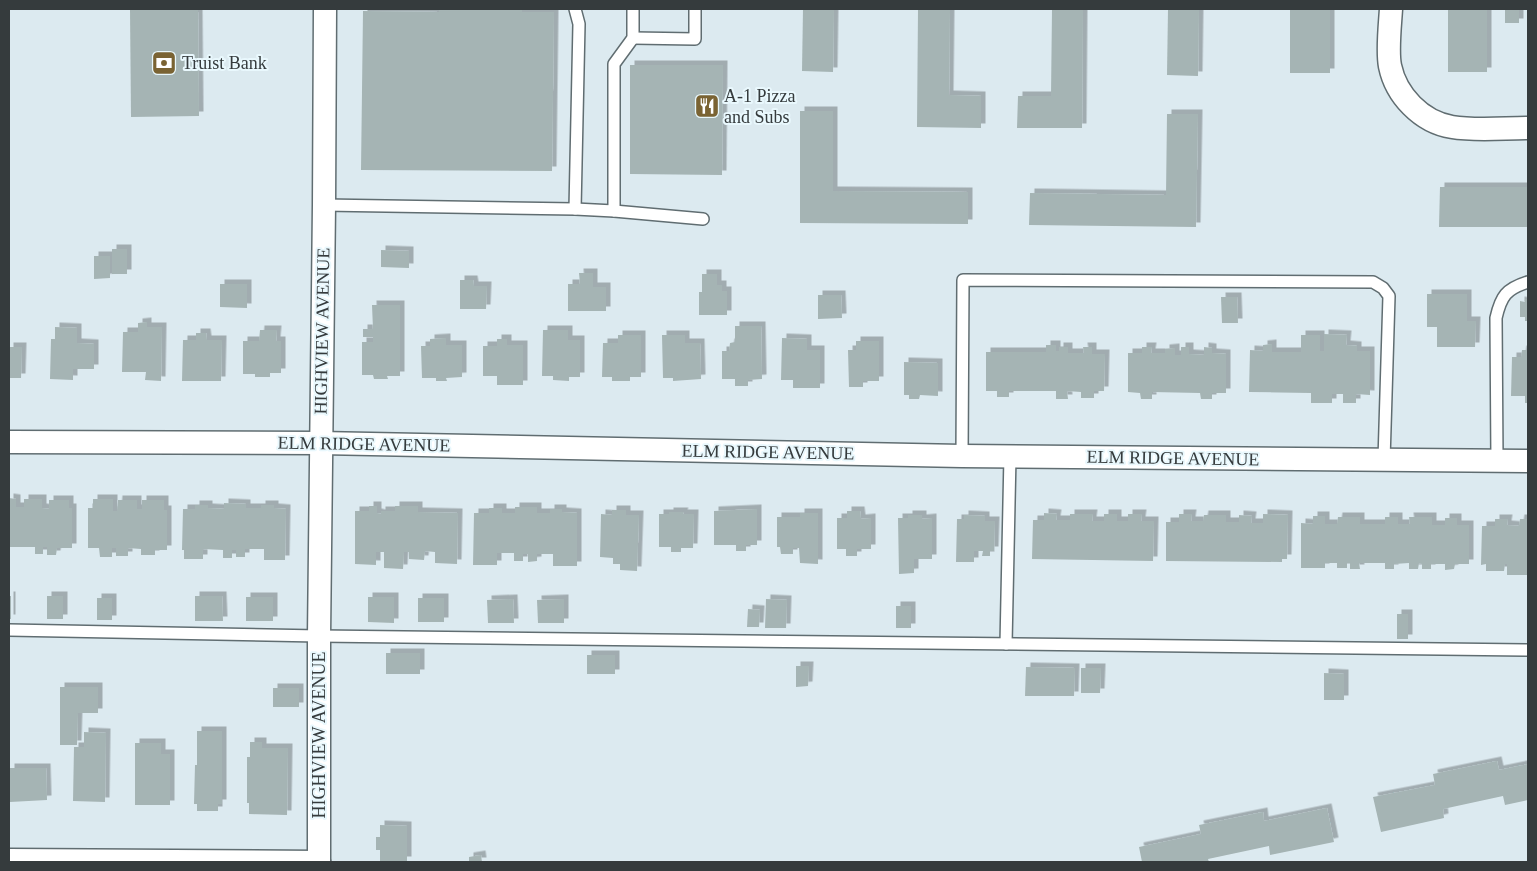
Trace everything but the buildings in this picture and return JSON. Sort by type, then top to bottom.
[{"type":"street","name":"HIGHVIEW AVENUE","points":[[319,862],[320,443],[325,9]]},
{"type":"street","points":[[1391,9],[1390,64],[1395,82],[1404,97],[1416,110],[1433,121],[1451,127],[1528,128]]},
{"type":"street","name":"ELM RIDGE AVENUE","points":[[9,442],[320,443],[962,456],[1528,461]]},
{"type":"street","points":[[9,860],[319,862]]},
{"type":"lane","points":[[575,9],[579,24],[575,209]]},
{"type":"lane","points":[[614,211],[614,64],[633,38],[633,9]]},
{"type":"lane","points":[[633,38],[695,39],[696,9]]},
{"type":"lane","points":[[324,205],[575,209],[703,219]]},
{"type":"lane","points":[[962,456],[963,280],[1373,282],[1383,288],[1389,296],[1384,460]]},
{"type":"lane","points":[[1497,461],[1496,318],[1505,294],[1515,286],[1528,282]]},
{"type":"lane","points":[[1006,644],[1010,456]]},
{"type":"lane","points":[[9,630],[319,636],[1528,650]]},
{"type":"place","name":"Truist Bank","points":[[164,63]]},
{"type":"place","name":"A-1 Pizza and Subs","points":[[707,106]]}]
